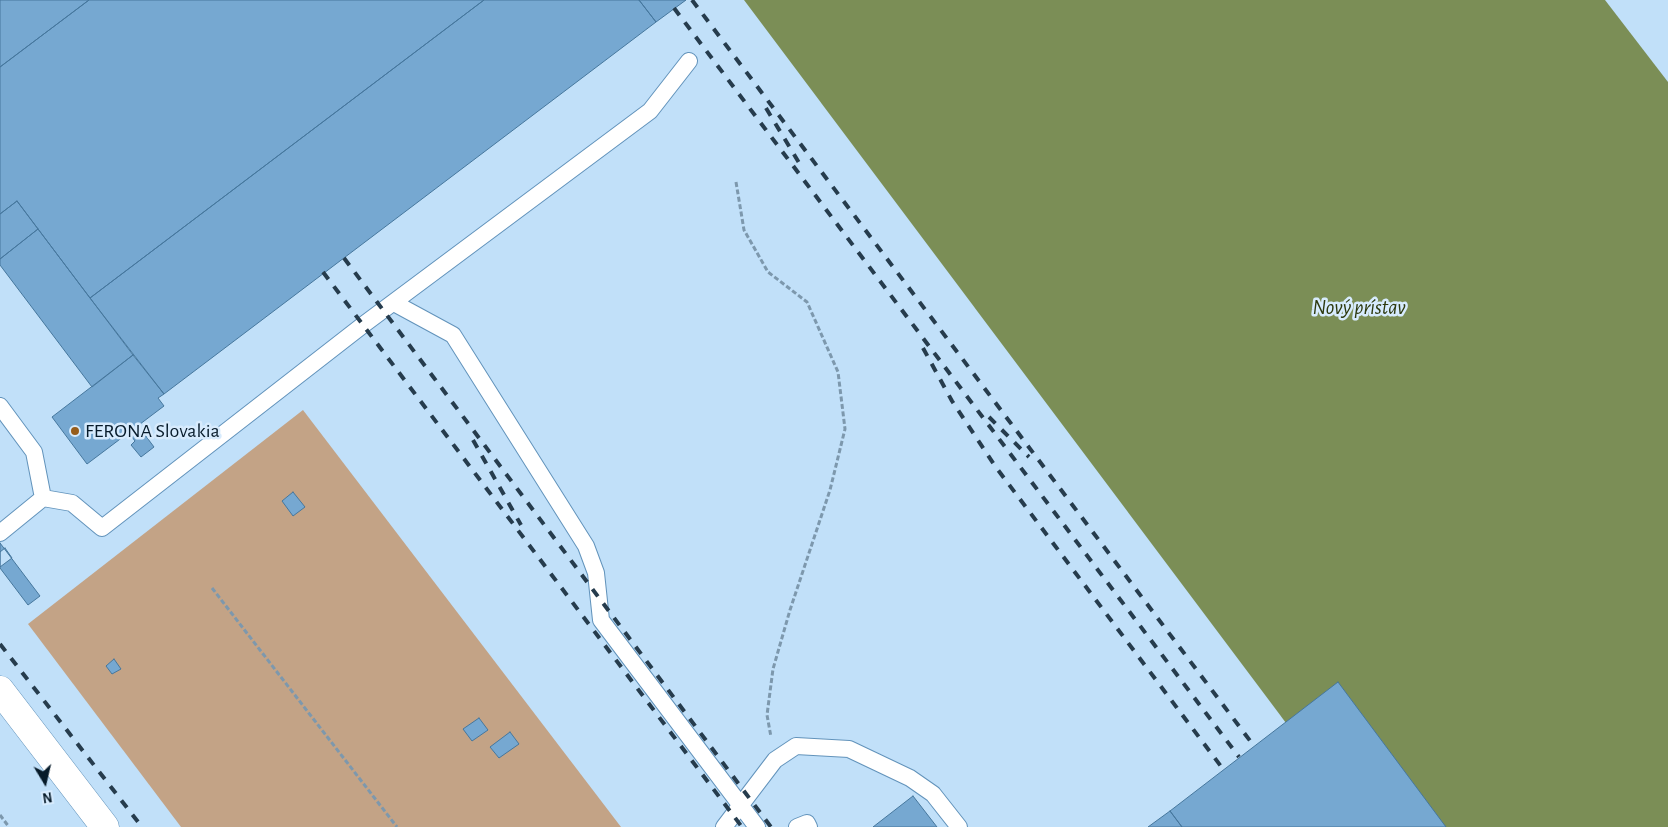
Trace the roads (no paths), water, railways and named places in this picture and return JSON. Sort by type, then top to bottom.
[{"type":"street","points":[[0,690],[105,827]]},
{"type":"lane","points":[[0,532],[43,498],[72,502],[102,528],[394,303],[650,111],[690,61]]},
{"type":"lane","points":[[394,303],[453,335],[586,546],[596,573],[601,620],[757,827]]},
{"type":"lane","points":[[0,406],[34,452],[43,498]]},
{"type":"lane","points":[[724,827],[775,760],[796,746],[850,748],[910,778],[933,794],[959,827]]},
{"type":"lane","points":[[796,827],[807,823],[809,827]]},
{"type":"water","name":"Nový prístav","points":[[744,0],[1605,0],[1668,82],[1668,827],[1364,827]]},
{"type":"railway","points":[[692,0],[1254,746]]},
{"type":"railway","points":[[674,8],[1239,757]]},
{"type":"railway","points":[[766,108],[801,166]]},
{"type":"railway","points":[[344,258],[771,827]]},
{"type":"railway","points":[[323,272],[742,827]]},
{"type":"railway","points":[[923,348],[952,401],[995,466],[1223,769]]},
{"type":"railway","points":[[989,417],[1029,457]]},
{"type":"railway","points":[[473,440],[521,525]]},
{"type":"railway","points":[[0,644],[142,827]]},
{"type":"place","name":"FERONA Slovakia","points":[[75,431]]}]
